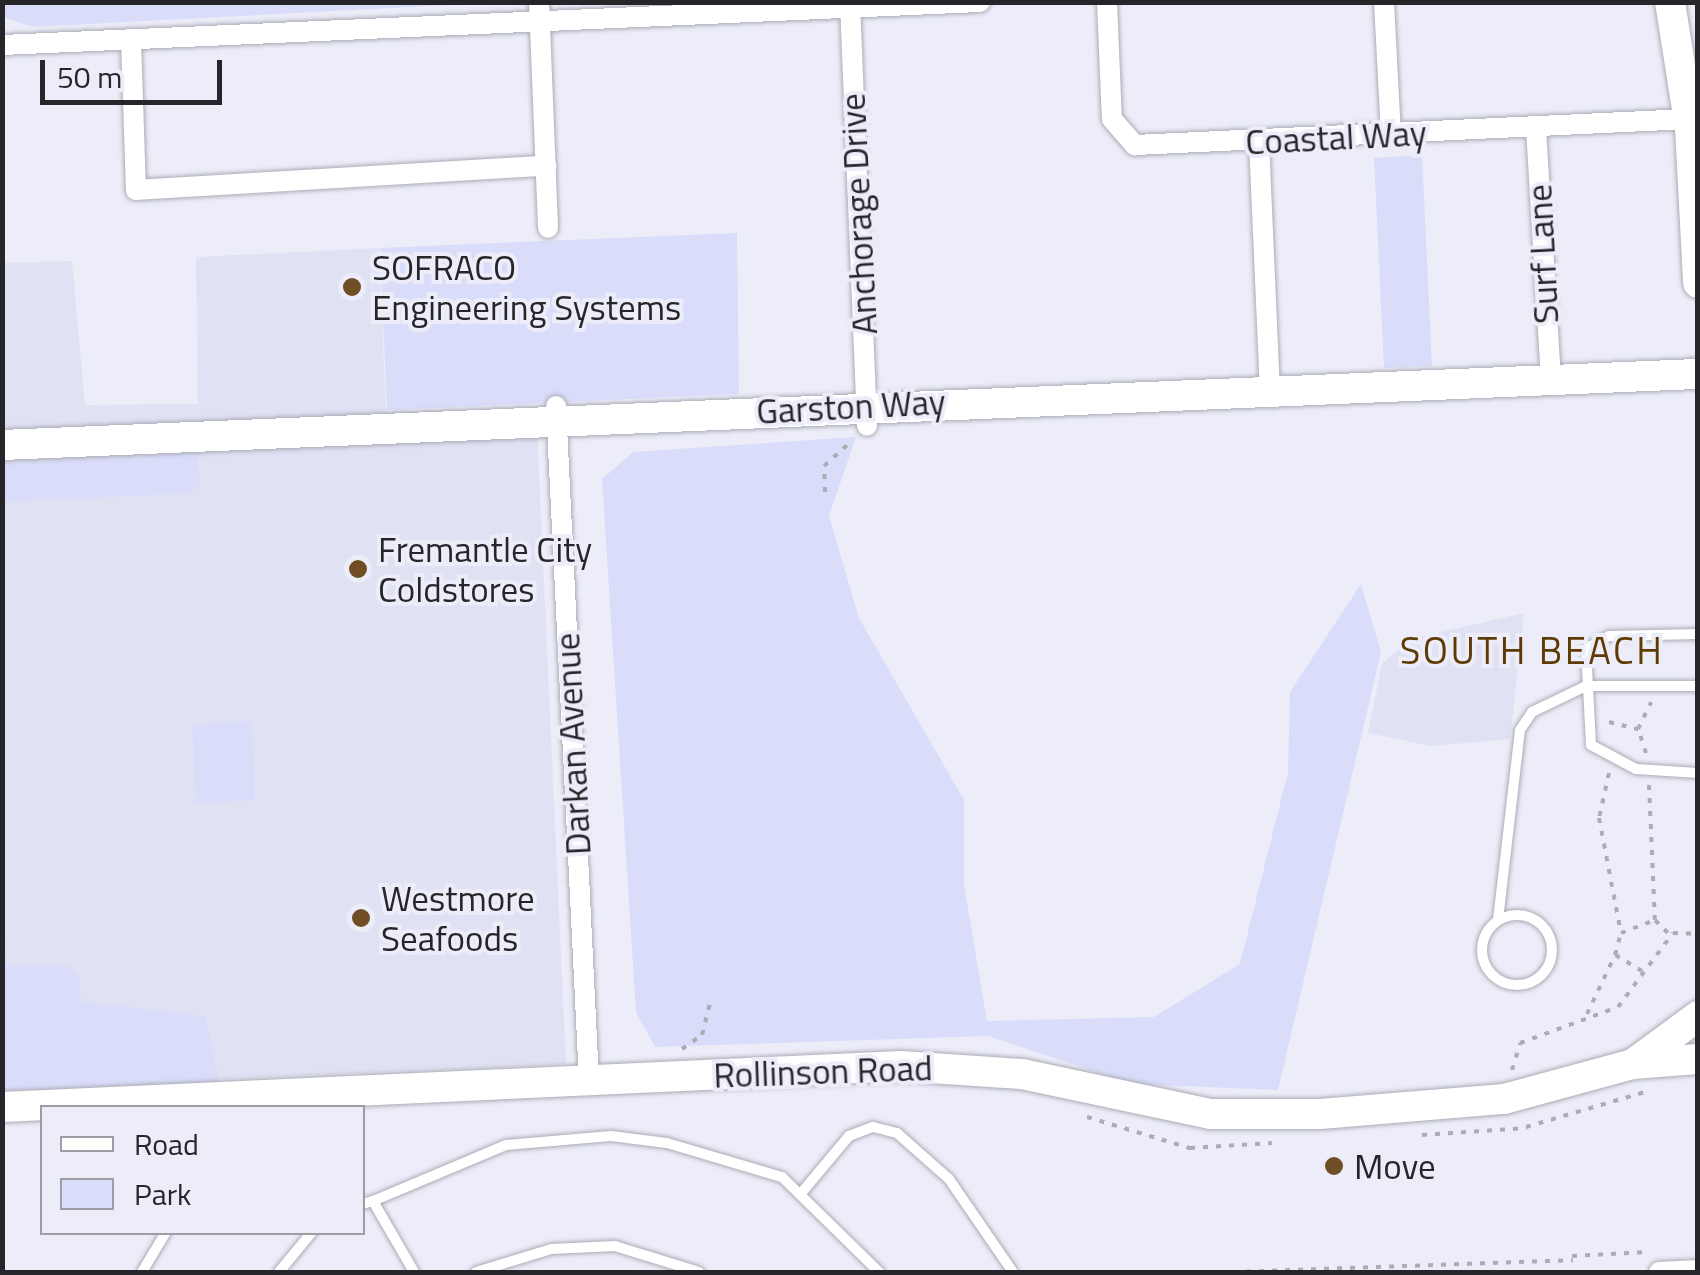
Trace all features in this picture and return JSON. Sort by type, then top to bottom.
[{"type":"street","points":[[2,46],[540,12],[980,2]]},
{"type":"street","name":"Coastal Way","points":[[1107,2],[1121,136],[1147,146],[1689,119]]},
{"type":"street","points":[[1384,2],[1391,134]]},
{"type":"street","points":[[1670,2],[1689,119],[1698,283]]},
{"type":"street","name":"Anchorage Drive","points":[[850,6],[868,421]]},
{"type":"street","points":[[540,12],[548,228]]},
{"type":"street","points":[[131,40],[136,190],[546,166]]},
{"type":"street","name":"Surf Lane","points":[[1536,128],[1550,380]]},
{"type":"street","points":[[1259,141],[1270,391]]},
{"type":"street","name":"Garston Way","points":[[3,444],[556,414],[868,421],[1270,391],[1698,374]]},
{"type":"street","name":"Darkan Avenue","points":[[556,414],[588,1082]]},
{"type":"street","name":"Rollinson Road","points":[[1633,1064],[1698,1016]]},
{"type":"street","name":"Rollinson Road","points":[[49,1105],[965,1066],[1161,1108],[1252,1115],[1504,1099],[1633,1064],[1698,1059]]},
{"type":"street","name":"Rollinson Road","points":[[2,1107],[40,1105]]},
{"type":"street","points":[[1660,1262],[1698,1270]]},
{"type":"lane","points":[[1698,634],[1594,640],[1586,686],[1591,745],[1614,763],[1698,773]]},
{"type":"lane","points":[[1498,920],[1520,915],[1548,933],[1549,965],[1534,981],[1510,985],[1483,962],[1483,938],[1498,920],[1520,730],[1556,695],[1586,686],[1698,686]]},
{"type":"lane","points":[[802,1191],[849,1136],[873,1127],[897,1133],[948,1179],[1013,1272]]},
{"type":"lane","points":[[414,1272],[368,1202],[506,1145],[611,1136],[729,1158],[802,1191],[879,1272]]},
{"type":"lane","points":[[142,1272],[164,1235]]},
{"type":"lane","points":[[279,1272],[310,1235]]},
{"type":"lane","points":[[476,1272],[551,1249],[615,1246],[699,1272]]},
{"type":"path","points":[[825,492],[824,466],[837,448],[868,421]]},
{"type":"path","points":[[1650,762],[1638,729],[1652,685]]},
{"type":"path","points":[[1587,718],[1638,729]]},
{"type":"path","points":[[1586,1016],[1615,956],[1621,933],[1599,818],[1614,763]]},
{"type":"path","points":[[1650,784],[1655,920],[1670,935],[1698,934]]},
{"type":"path","points":[[1621,933],[1655,920]]},
{"type":"path","points":[[1516,1079],[1511,1051],[1520,1043],[1618,1007],[1670,935]]},
{"type":"path","points":[[1615,956],[1642,971]]},
{"type":"path","points":[[650,1078],[702,1035],[710,1004]]},
{"type":"path","points":[[1404,1136],[1526,1128],[1660,1088]]},
{"type":"path","points":[[1082,1113],[1190,1148],[1287,1142]]},
{"type":"path","points":[[1526,1113],[1526,1128]]},
{"type":"path","points":[[1232,1272],[1573,1258],[1660,1262]]},
{"type":"shaded area","points":[[379,248],[386,412],[536,408],[566,1064],[39,1087],[3,1066],[2,263],[72,261],[85,405],[198,404],[196,257]]},
{"type":"shaded area","points":[[1524,613],[1510,739],[1431,746],[1368,733],[1382,664],[1411,639]]},
{"type":"green space","points":[[3,2],[488,3],[32,27],[3,17]]},
{"type":"green space","points":[[1422,155],[1432,366],[1384,368],[1374,158]]},
{"type":"green space","points":[[737,233],[739,394],[387,410],[380,248]]},
{"type":"green space","points":[[856,437],[829,516],[859,618],[964,800],[964,885],[987,1021],[1154,1017],[1240,964],[1288,772],[1290,692],[1361,584],[1381,652],[1278,1090],[1132,1084],[988,1036],[655,1047],[636,1012],[602,479],[633,452]]},
{"type":"green space","points":[[196,453],[201,483],[191,493],[3,502],[3,463]]},
{"type":"green space","points":[[252,721],[255,800],[196,803],[192,724]]},
{"type":"green space","points":[[2,839],[6,965],[66,965],[80,978],[81,1001],[205,1016],[220,1084],[3,1091]]},
{"type":"place","name":"SOFRACO Engineering Systems","points":[[352,287]]},
{"type":"place","name":"Fremantle City Coldstores","points":[[358,569]]},
{"type":"place","name":"Westmore Seafoods","points":[[361,918]]},
{"type":"place","name":"Move","points":[[1334,1166]]},
{"type":"district","name":"SOUTH BEACH","points":[[1532,651]]}]
